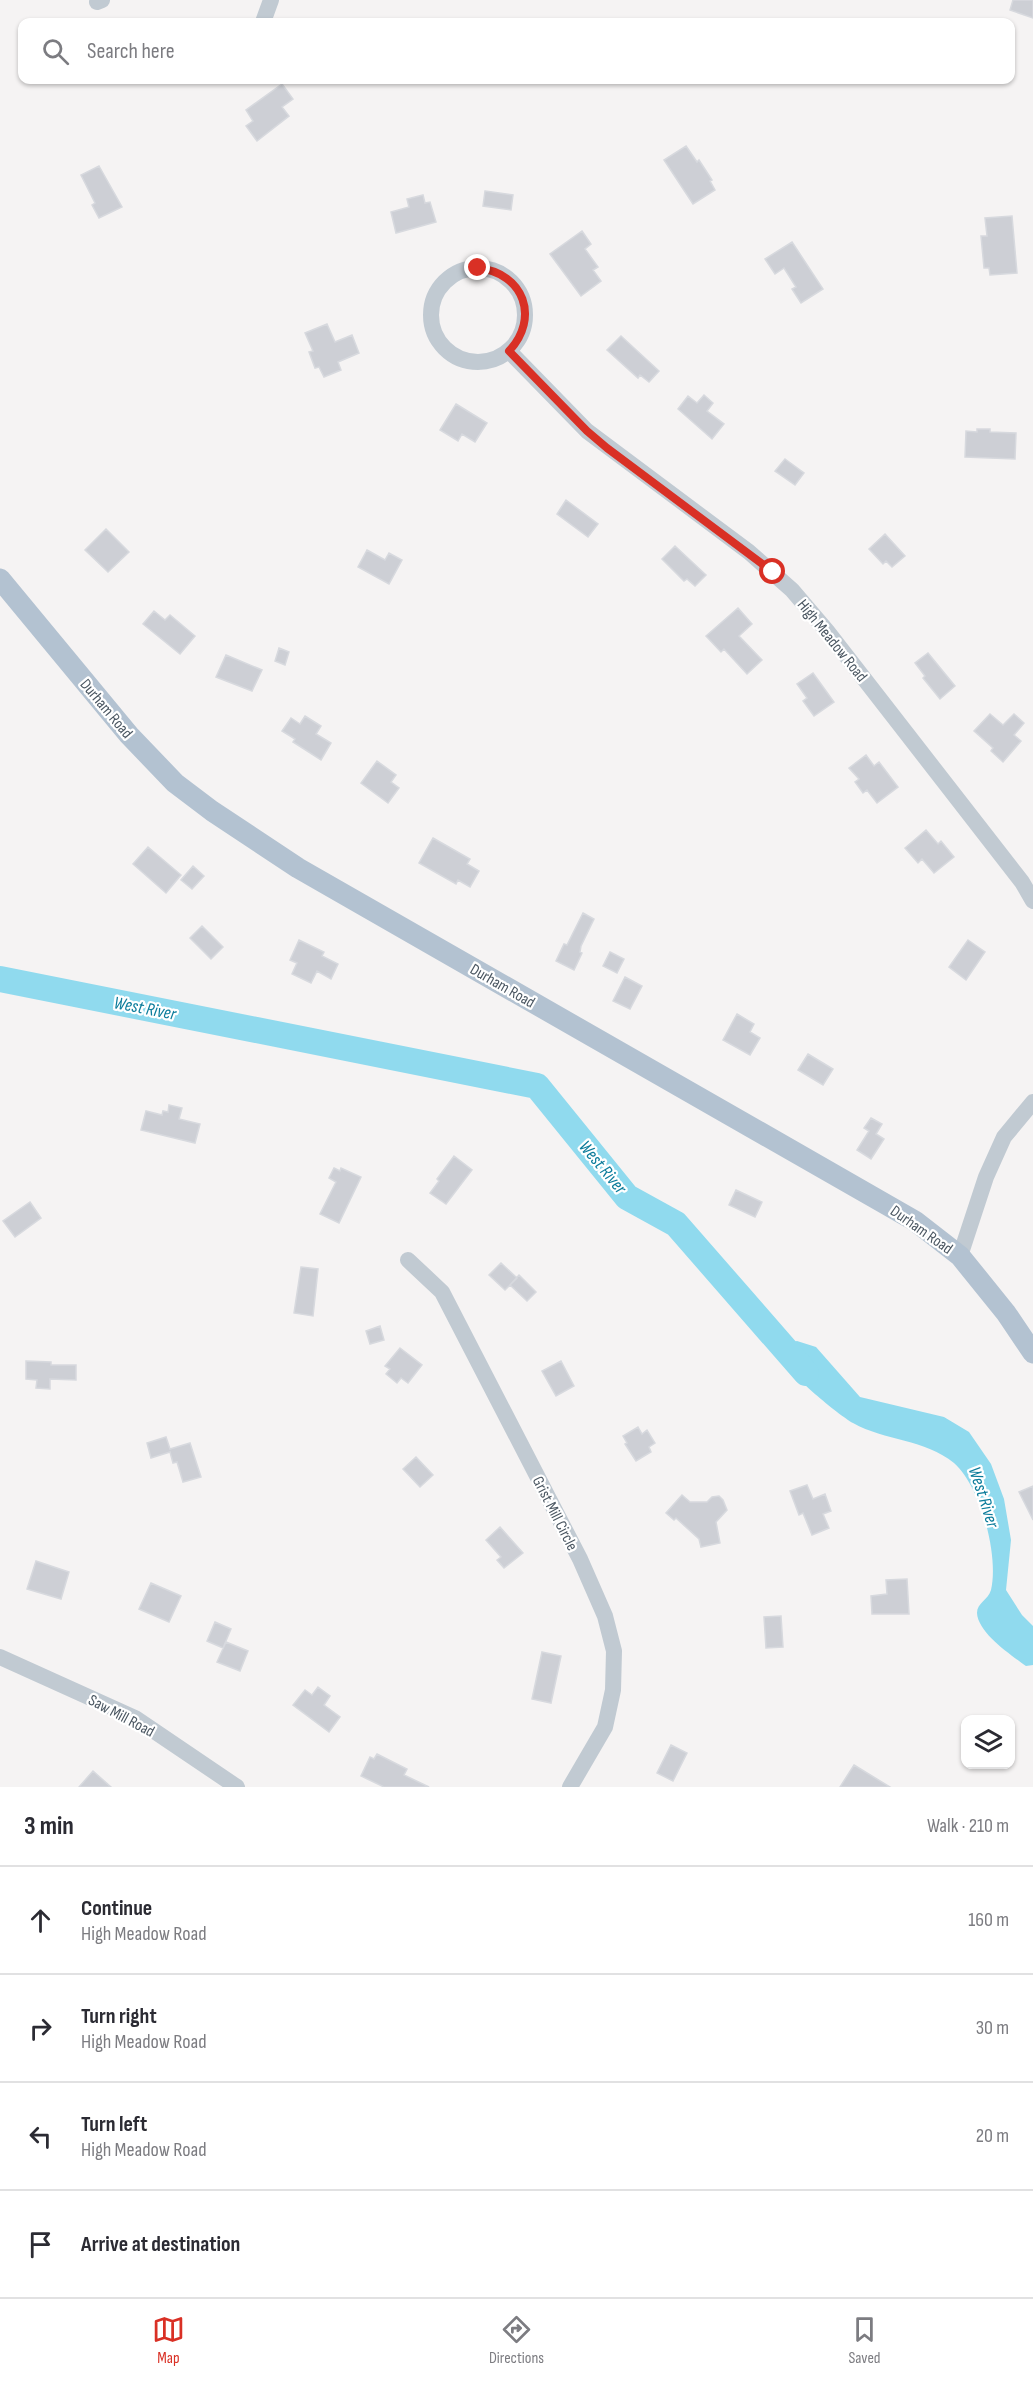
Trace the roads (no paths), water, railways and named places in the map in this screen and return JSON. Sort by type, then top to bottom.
[{"type":"main road","name":"Durham Road","points":[[0,579],[129,735],[175,783],[212,811],[298,868],[915,1221],[960,1256],[1006,1313],[1033,1353]]},
{"type":"street","points":[[264,18],[271,0]]},
{"type":"street","points":[[469,269],[489,269],[499,273],[515,285],[524,304],[524,324],[516,343],[509,351],[492,359],[473,361],[455,356],[441,343],[433,326],[432,308],[439,290],[452,276],[469,269]]},
{"type":"street","name":"High Meadow Road","points":[[509,351],[587,431],[749,552],[792,590],[827,631],[1015,873],[1033,901]]},
{"type":"street","points":[[960,1256],[986,1177],[1004,1137],[1033,1102]]},
{"type":"street","name":"Grist Mill Circle","points":[[408,1260],[442,1292],[580,1559],[605,1616],[614,1651],[613,1690],[605,1727],[570,1787]]},
{"type":"street","name":"Saw Mill Road","points":[[0,1657],[135,1718],[237,1787]]},
{"type":"water","points":[[797,1341],[816,1347],[860,1397],[944,1417],[969,1432],[991,1464],[1004,1499],[1011,1540],[1006,1590],[1022,1615],[1033,1626],[1033,1665],[1026,1666],[1004,1650],[989,1636],[979,1621],[977,1610],[991,1590],[992,1559],[986,1523],[980,1505],[964,1474],[943,1455],[865,1429],[846,1419],[804,1384],[788,1366],[784,1359],[784,1351],[788,1343]]},
{"type":"waterway","name":"West River","points":[[0,979],[537,1086],[627,1197],[676,1224],[806,1373]]}]
